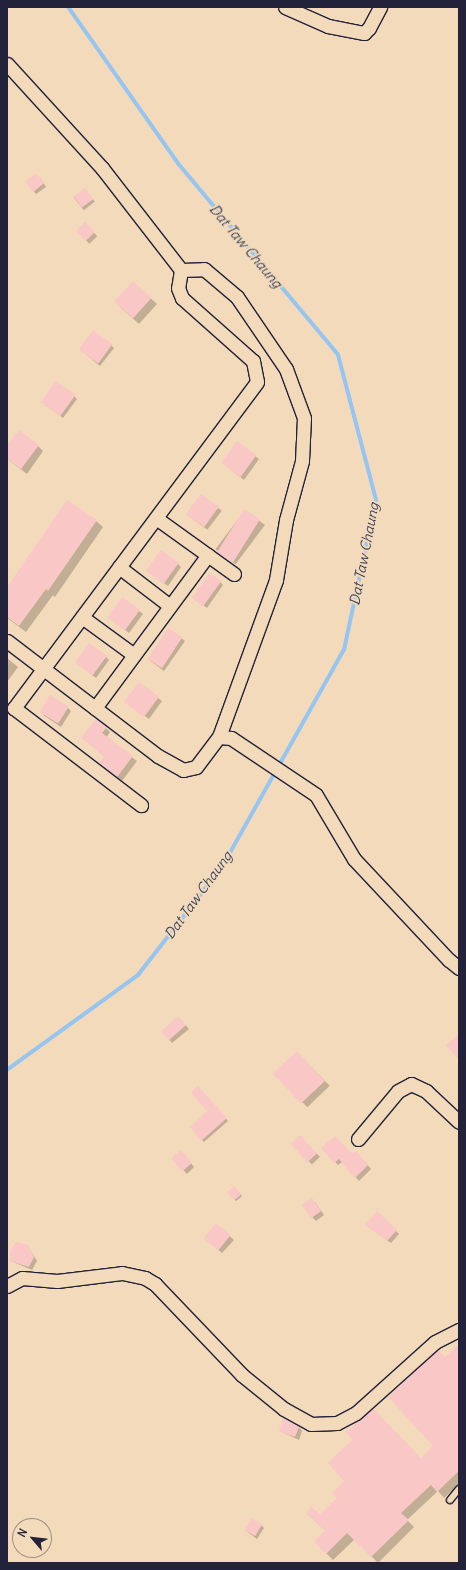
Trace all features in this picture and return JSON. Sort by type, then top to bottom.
[{"type":"street","points":[[285,7],[328,26],[364,33],[369,28],[380,7]]},
{"type":"street","points":[[7,64],[102,168],[181,270],[178,288],[182,298],[253,361],[257,382],[14,708],[141,805]]},
{"type":"street","points":[[7,641],[158,756],[183,770],[196,767],[219,737],[276,580],[286,520],[302,461],[304,418],[286,369],[237,297],[204,269],[181,270]]},
{"type":"street","points":[[156,518],[234,574]]},
{"type":"street","points":[[95,708],[208,555]]},
{"type":"street","points":[[119,567],[170,606]]},
{"type":"street","points":[[82,617],[134,655]]},
{"type":"street","points":[[219,737],[231,738],[316,795],[354,859],[449,960],[459,968]]},
{"type":"street","points":[[358,1139],[398,1091],[411,1084],[426,1091],[459,1122]]},
{"type":"street","points":[[7,1286],[26,1278],[57,1281],[122,1273],[145,1278],[155,1284],[242,1375],[284,1409],[311,1424],[336,1423],[356,1413],[435,1342],[459,1330]]},
{"type":"lane","points":[[450,1500],[459,1489]]},
{"type":"building","points":[[36,173],[44,183],[33,192],[25,182]]},
{"type":"building","points":[[85,188],[93,199],[82,208],[74,196]]},
{"type":"building","points":[[85,222],[95,232],[86,241],[76,231]]},
{"type":"building","points":[[133,281],[152,298],[133,319],[114,302]]},
{"type":"building","points":[[93,330],[112,344],[98,364],[79,349]]},
{"type":"building","points":[[56,381],[75,395],[60,416],[41,402]]},
{"type":"building","points":[[19,430],[39,445],[21,469],[7,459],[7,446]]},
{"type":"building","points":[[237,441],[256,455],[241,477],[221,463]]},
{"type":"building","points":[[201,494],[219,507],[204,527],[186,514]]},
{"type":"building","points":[[67,500],[97,520],[48,591],[46,589],[19,626],[7,617],[7,587]]},
{"type":"building","points":[[244,509],[260,519],[233,562],[217,552]]},
{"type":"building","points":[[161,550],[179,563],[164,584],[146,571]]},
{"type":"building","points":[[210,573],[221,581],[203,606],[192,598]]},
{"type":"building","points":[[122,597],[140,610],[125,630],[107,617]]},
{"type":"building","points":[[168,628],[182,637],[162,668],[148,659]]},
{"type":"building","points":[[89,643],[107,656],[93,675],[75,662]]},
{"type":"building","points":[[139,682],[159,697],[144,717],[124,702]]},
{"type":"building","points":[[50,695],[69,707],[58,724],[39,712]]},
{"type":"building","points":[[96,719],[107,727],[102,733],[133,756],[117,777],[99,763],[104,756],[81,738]]},
{"type":"building","points":[[178,1016],[186,1025],[169,1040],[161,1031]]},
{"type":"building","points":[[459,1034],[459,1060],[446,1045]]},
{"type":"building","points":[[297,1051],[325,1081],[301,1103],[273,1074]]},
{"type":"building","points":[[198,1086],[227,1118],[201,1141],[190,1127],[207,1111],[191,1092]]},
{"type":"building","points":[[300,1135],[317,1153],[308,1162],[290,1144]]},
{"type":"building","points":[[335,1136],[352,1154],[356,1151],[368,1165],[355,1178],[339,1159],[334,1163],[321,1148]]},
{"type":"building","points":[[181,1150],[192,1163],[182,1171],[171,1158]]},
{"type":"building","points":[[234,1186],[241,1194],[234,1200],[227,1192]]},
{"type":"building","points":[[312,1198],[321,1211],[311,1218],[302,1205]]},
{"type":"building","points":[[377,1211],[397,1230],[387,1241],[365,1225]]},
{"type":"building","points":[[216,1223],[231,1235],[218,1251],[203,1239]]},
{"type":"building","points":[[16,1242],[28,1245],[34,1257],[29,1267],[10,1261],[10,1251]]},
{"type":"building","points":[[459,1344],[459,1471],[437,1492],[431,1485],[401,1513],[409,1520],[371,1557],[347,1533],[326,1554],[314,1542],[325,1530],[306,1514],[311,1507],[320,1514],[337,1498],[332,1493],[344,1481],[328,1463],[353,1439],[346,1432],[373,1408],[421,1458],[433,1446],[388,1397],[438,1350],[445,1357]]},
{"type":"building","points":[[283,1418],[299,1427],[295,1437],[279,1431]]},
{"type":"building","points":[[252,1518],[262,1524],[255,1536],[245,1530]]},
{"type":"waterway","name":"Dat Taw Chaung","points":[[7,1070],[138,975],[222,867],[344,650],[376,500],[338,355],[179,165],[68,7]]}]
